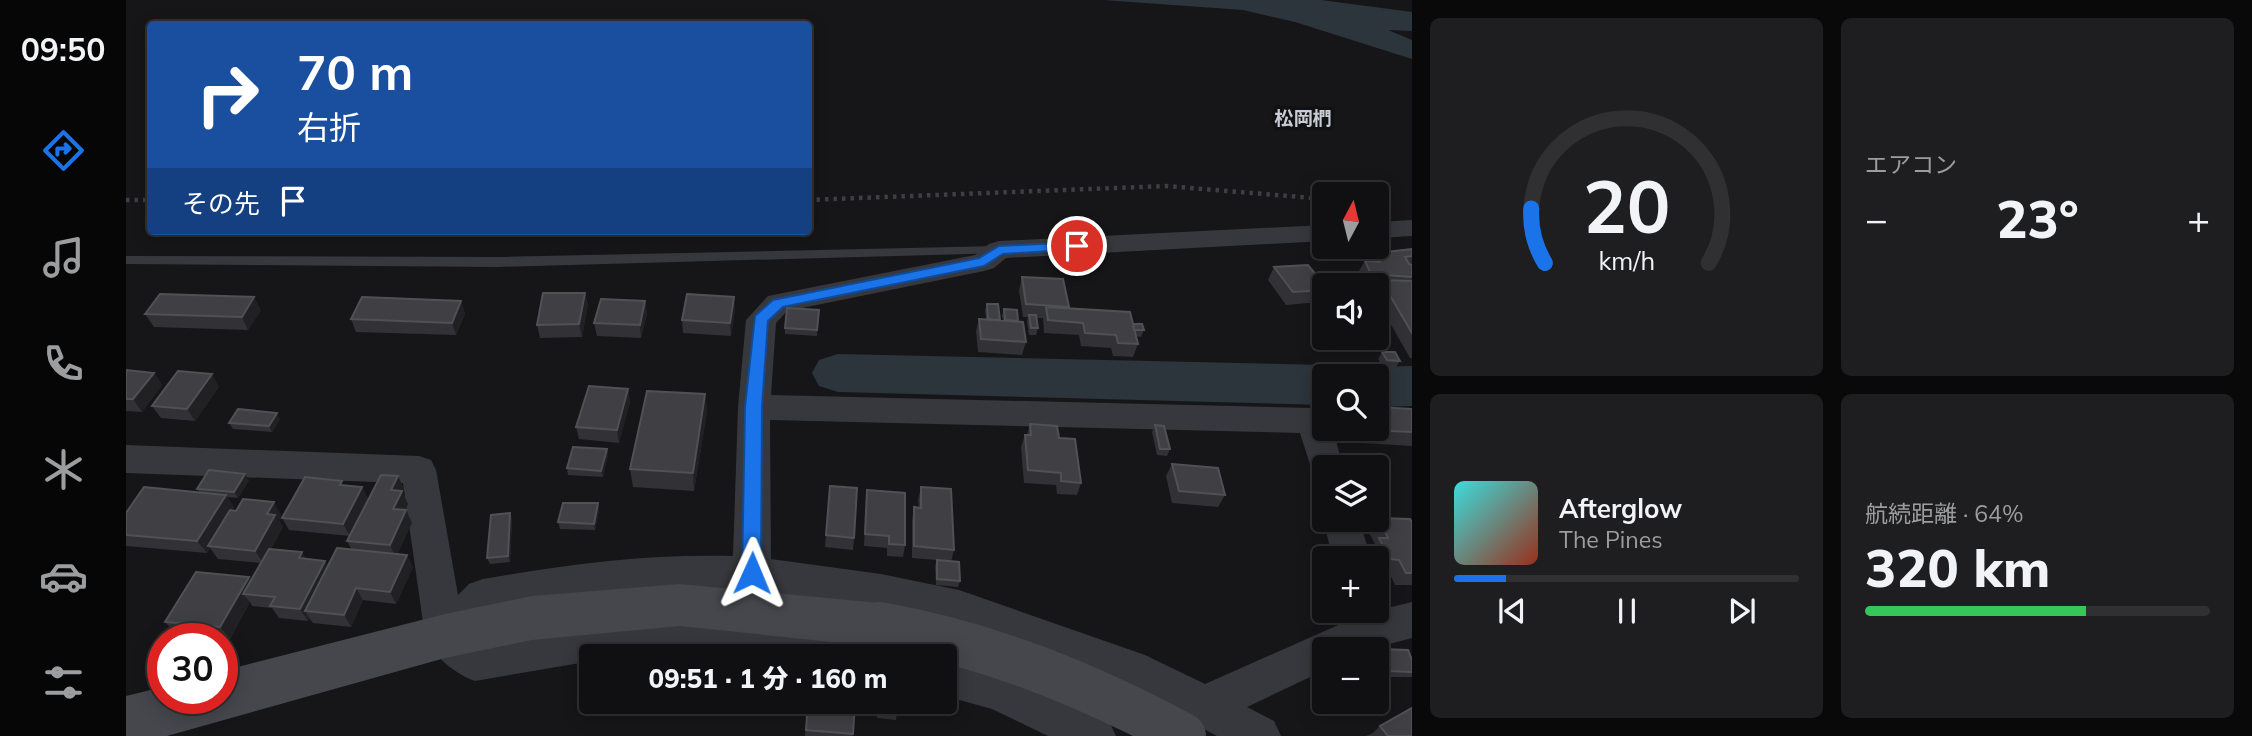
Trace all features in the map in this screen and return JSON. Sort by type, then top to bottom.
[{"type":"street","points":[[1390,229],[1412,228]]},
{"type":"street","points":[[752,573],[754,407],[761,320],[778,303],[984,262],[999,250],[1312,234]]},
{"type":"street","points":[[754,407],[1314,421],[1323,455]]},
{"type":"street","points":[[126,459],[419,470],[445,636]]},
{"type":"street","points":[[445,636],[483,596],[590,577],[667,571],[752,573],[881,591],[960,608],[1145,674],[1193,720]]},
{"type":"street","points":[[238,692],[445,636],[532,618],[680,605],[871,640],[935,633],[998,651],[1116,699],[1259,736]]},
{"type":"street","points":[[1351,637],[1378,623]]},
{"type":"street","points":[[1154,736],[1193,720],[1312,657]]},
{"type":"street","points":[[957,679],[999,691],[1094,736]]},
{"type":"street","points":[[126,722],[155,714]]},
{"type":"lane","points":[[126,260],[496,262],[999,250]]},
{"type":"path","points":[[812,200],[1166,186],[1312,198]]},
{"type":"path","points":[[126,200],[147,201]]},
{"type":"shaded area","points":[[1103,0],[1321,0],[1412,12],[1412,31],[1388,30],[1412,40],[1412,59],[1295,22],[1243,10]]},
{"type":"building","points":[[1412,249],[1412,256],[1405,257],[1412,265],[1412,277],[1371,273],[1365,261],[1380,262],[1379,259],[1390,259],[1390,251]]},
{"type":"building","points":[[1308,265],[1314,273],[1312,273],[1312,291],[1293,292],[1274,267]]},
{"type":"building","points":[[1022,277],[1063,279],[1069,307],[1026,304]]},
{"type":"building","points":[[1389,280],[1412,281],[1412,333],[1389,294]]},
{"type":"building","points":[[543,293],[585,293],[579,324],[537,325]]},
{"type":"building","points":[[160,294],[254,297],[242,317],[145,314]]},
{"type":"building","points":[[687,294],[734,297],[730,323],[682,320]]},
{"type":"building","points":[[362,297],[461,301],[452,323],[351,319]]},
{"type":"building","points":[[601,299],[645,301],[640,325],[594,323]]},
{"type":"building","points":[[987,304],[998,304],[1000,320],[988,319]]},
{"type":"building","points":[[1046,307],[1130,312],[1138,344],[1118,343],[1116,335],[1085,333],[1083,323],[1048,320]]},
{"type":"building","points":[[787,308],[819,310],[817,330],[785,328]]},
{"type":"building","points":[[1004,309],[1017,310],[1018,321],[1005,320]]},
{"type":"building","points":[[1029,315],[1036,315],[1038,328],[1031,328]]},
{"type":"building","points":[[979,319],[1023,322],[1026,342],[981,339]]},
{"type":"building","points":[[1133,324],[1142,324],[1144,330],[1134,330]]},
{"type":"building","points":[[1382,352],[1395,352],[1400,361],[1387,360]]},
{"type":"building","points":[[126,370],[154,373],[133,399],[126,399]]},
{"type":"building","points":[[178,371],[212,374],[187,409],[152,406]]},
{"type":"building","points":[[589,386],[628,389],[617,430],[576,427]]},
{"type":"building","points":[[647,391],[705,394],[693,473],[630,469]]},
{"type":"building","points":[[1389,408],[1412,409],[1412,432],[1389,431]]},
{"type":"building","points":[[238,409],[277,413],[269,426],[229,423]]},
{"type":"building","points":[[1030,424],[1057,426],[1059,438],[1075,439],[1081,483],[1061,481],[1061,473],[1028,470],[1025,435],[1031,435]]},
{"type":"building","points":[[1155,425],[1164,426],[1170,449],[1160,449]]},
{"type":"building","points":[[573,447],[607,449],[601,471],[567,468]]},
{"type":"building","points":[[1172,464],[1218,468],[1225,495],[1179,491]]},
{"type":"building","points":[[209,470],[245,474],[234,492],[197,489]]},
{"type":"building","points":[[381,475],[398,476],[391,490],[402,491],[393,509],[406,510],[390,545],[347,541]]},
{"type":"building","points":[[305,477],[342,481],[340,485],[362,487],[343,524],[282,518]]},
{"type":"building","points":[[830,486],[857,488],[854,538],[826,535]]},
{"type":"building","points":[[144,487],[226,495],[197,541],[126,535],[126,513]]},
{"type":"building","points":[[921,487],[951,489],[954,550],[914,546],[914,507],[921,508]]},
{"type":"building","points":[[867,490],[905,493],[905,545],[889,544],[889,536],[865,534]]},
{"type":"building","points":[[243,499],[274,502],[267,514],[275,515],[255,551],[208,546],[230,510],[236,511]]},
{"type":"building","points":[[563,503],[598,503],[594,524],[558,522]]},
{"type":"building","points":[[510,513],[508,556],[487,558],[491,515]]},
{"type":"building","points":[[1389,518],[1410,519],[1412,573],[1406,573],[1399,560],[1390,559],[1389,546],[1383,546],[1379,538],[1388,538],[1385,532],[1389,532]]},
{"type":"building","points":[[337,548],[407,555],[390,592],[356,588],[344,615],[305,611]]},
{"type":"building","points":[[269,549],[302,552],[299,558],[325,561],[300,609],[270,606],[275,597],[243,594]]},
{"type":"building","points":[[937,560],[959,562],[960,581],[937,579]]},
{"type":"building","points":[[196,572],[249,577],[222,623],[165,622]]},
{"type":"building","points":[[1389,649],[1408,650],[1412,660],[1412,672],[1391,671]]},
{"type":"building","points":[[1412,708],[1412,736],[1388,736],[1380,726]]},
{"type":"building","points":[[807,714],[854,714],[853,734],[806,730]]},
{"type":"waterway","points":[[838,373],[1312,385]]},
{"type":"waterway","points":[[1389,387],[1412,386]]},
{"type":"district","name":"松岡椚","points":[[1303,118]]},
{"type":"route","points":[[752,573],[754,407],[761,320],[778,303],[984,262],[999,250],[1077,246]]}]
